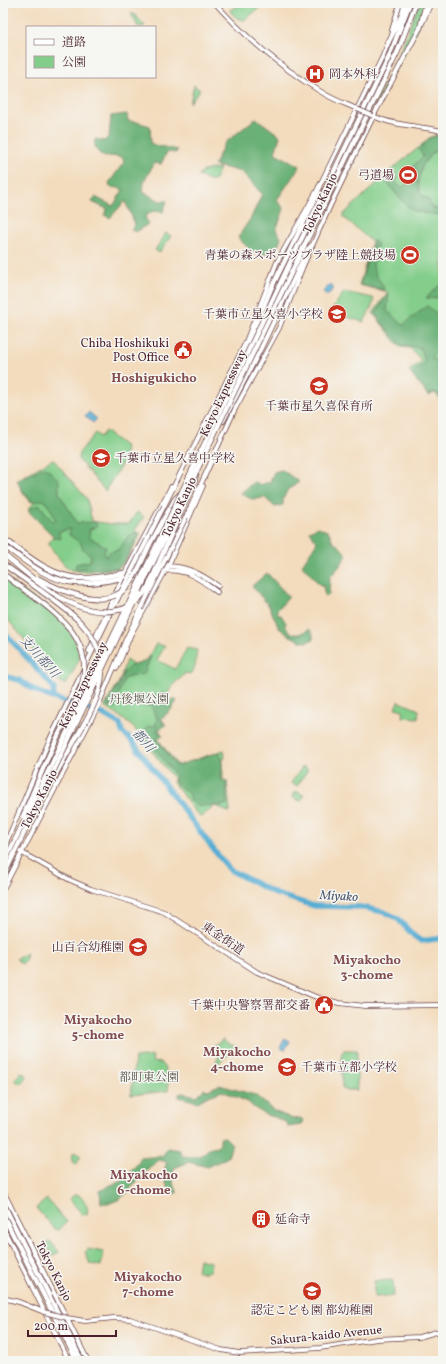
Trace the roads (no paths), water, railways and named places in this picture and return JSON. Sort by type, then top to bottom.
[{"type":"highway","points":[[388,43],[401,17],[405,3]]},
{"type":"highway","name":"Keiyo Expressway","points":[[3,865],[388,59],[410,3]]},
{"type":"highway","name":"Keiyo Expressway","points":[[3,877],[217,430],[242,374],[398,51],[416,3]]},
{"type":"highway","points":[[420,28],[426,3]]},
{"type":"highway","points":[[239,372],[250,340],[271,289],[318,193],[319,187]]},
{"type":"highway","points":[[217,430],[258,354],[308,249],[312,246]]},
{"type":"highway","points":[[3,554],[35,580],[73,604],[85,609],[98,611],[112,612],[122,609],[136,602],[145,592],[160,562],[195,480],[197,470]]},
{"type":"highway","points":[[3,557],[41,580],[74,594],[97,599],[116,595],[132,580],[175,498],[180,494]]},
{"type":"highway","points":[[3,538],[37,562],[62,575],[84,578],[125,573]]},
{"type":"highway","points":[[3,545],[40,571],[69,582],[84,583],[122,578]]},
{"type":"highway","points":[[3,564],[75,616],[88,629],[98,647],[102,662],[99,692],[92,709],[54,776],[29,827],[25,831]]},
{"type":"highway","points":[[3,574],[62,618],[75,635],[83,656],[84,672],[80,690],[55,742],[15,838]]},
{"type":"highway","points":[[3,1203],[82,1361]]},
{"type":"highway","points":[[3,1215],[77,1361]]},
{"type":"main road","points":[[215,3],[241,31],[291,72],[324,94],[383,120],[398,124],[443,130]]},
{"type":"main road","name":"Tokyo Kanjo","points":[[3,850],[4,843],[86,661],[245,344],[277,262],[319,187],[327,167],[357,109],[388,43],[400,3]]},
{"type":"main road","name":"Tokyo Kanjo","points":[[3,889],[98,706],[126,639],[186,517],[236,409],[278,328],[312,246],[373,116],[420,28],[431,3]]},
{"type":"main road","points":[[103,695],[115,673],[131,634],[166,571],[199,496],[208,467]]},
{"type":"main road","points":[[86,661],[87,655],[122,578],[164,497],[175,480],[178,478]]},
{"type":"main road","points":[[125,573],[168,566],[182,567],[201,574],[218,586]]},
{"type":"main road","points":[[122,578],[166,571],[180,571],[190,574],[203,581],[217,592]]},
{"type":"main road","name":"東金街道","points":[[4,843],[55,873],[81,885],[164,912],[257,972],[316,997],[339,1003],[365,1006],[443,1005]]},
{"type":"main road","name":"Tokyo Kanjo","points":[[3,1190],[66,1318],[81,1342],[88,1361]]},
{"type":"main road","points":[[3,1228],[69,1361]]},
{"type":"main road","points":[[30,1306],[35,1303],[37,1297]]},
{"type":"main road","name":"Sakura-kaido Avenue","points":[[3,1298],[66,1318],[85,1321],[114,1318],[130,1319],[221,1350],[241,1353],[320,1348],[377,1339],[419,1337],[443,1330]]},
{"type":"water","points":[[330,284],[334,288],[327,296],[323,292]]},
{"type":"water","points":[[89,412],[97,419],[93,423],[85,416]]},
{"type":"water","points":[[285,1038],[290,1041],[285,1050],[280,1048]]},
{"type":"waterway","name":"支川都川","points":[[3,631],[54,688],[53,698]]},
{"type":"waterway","name":"都川","points":[[3,676],[19,680],[38,692],[53,698],[101,713],[120,724],[122,732],[131,740],[230,870],[276,894],[314,906],[360,907],[384,912],[397,918],[414,936],[421,941],[443,938]]},
{"type":"place","name":"岡本外科","points":[[315,74]]},
{"type":"place","name":"弓道場","points":[[408,175]]},
{"type":"place","name":"青葉の森スポーツプラザ陸上競技場","points":[[410,255]]},
{"type":"place","name":"千葉市立星久喜小学校","points":[[337,314]]},
{"type":"place","name":"Chiba Hoshikuki Post Office","points":[[183,350]]},
{"type":"place","name":"千葉市星久喜保育所","points":[[319,386]]},
{"type":"place","name":"千葉市立星久喜中学校","points":[[101,458]]},
{"type":"place","name":"山百合幼稚園","points":[[138,947]]},
{"type":"place","name":"千葉中央警察署都交番","points":[[324,1005]]},
{"type":"place","name":"千葉市立都小学校","points":[[287,1067]]},
{"type":"place","name":"延命寺","points":[[261,1219]]},
{"type":"place","name":"認定こども園 都幼稚園","points":[[312,1291]]},
{"type":"district","name":"Hoshigukicho","points":[[154,377]]},
{"type":"district","name":"Miyakocho 3-chome","points":[[367,966]]},
{"type":"district","name":"Miyakocho 5-chome","points":[[98,1026]]},
{"type":"district","name":"Miyakocho 4-chome","points":[[237,1058]]},
{"type":"district","name":"Miyakocho 6-chome","points":[[144,1182]]},
{"type":"district","name":"Miyakocho 7-chome","points":[[148,1284]]},
{"type":"park label","name":"丹後堰公園","points":[[139,699]]},
{"type":"park label","name":"都町東公園","points":[[149,1077]]},
{"type":"water label","name":"Miyako","points":[[339,895]]}]
